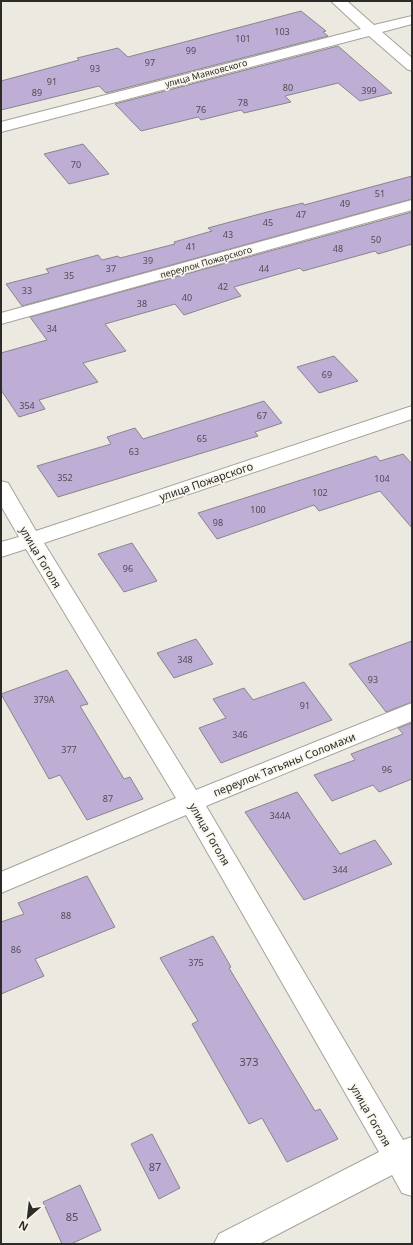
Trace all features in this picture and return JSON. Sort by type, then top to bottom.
[{"type":"street","points":[[338,1],[412,66]]},
{"type":"street","name":"улица Маяковского","points":[[1,127],[412,20]]},
{"type":"street","name":"переулок Пожарского","points":[[1,319],[412,205]]},
{"type":"street","name":"улица Пожарского","points":[[1,550],[412,412]]},
{"type":"street","name":"улица Гоголя","points":[[1,488],[30,540],[191,802],[404,1154],[412,1183]]},
{"type":"street","name":"переулок Татьяны Соломахи","points":[[1,883],[191,802],[412,712]]},
{"type":"street","points":[[229,1244],[404,1154]]},
{"type":"building","points":[[301,11],[326,31],[323,32],[328,36],[106,93],[99,86],[1,110],[1,81],[79,60],[77,58],[118,48],[128,57]]},
{"type":"building","points":[[338,46],[392,93],[360,101],[338,83],[285,96],[291,102],[244,113],[241,110],[201,120],[198,117],[141,131],[115,104]]},
{"type":"building","points":[[83,144],[109,174],[69,184],[44,154]]},
{"type":"building","points":[[412,176],[412,199],[22,306],[6,284],[49,273],[46,269],[98,255],[102,260],[118,256],[120,258],[175,244],[174,242],[212,231],[208,228],[303,203],[304,205]]},
{"type":"building","points":[[412,212],[412,244],[378,254],[375,251],[303,271],[300,268],[234,287],[241,296],[184,315],[175,304],[105,324],[126,351],[83,363],[98,382],[39,400],[45,409],[19,417],[1,390],[1,353],[47,340],[30,317]]},
{"type":"building","points":[[334,356],[358,381],[319,393],[297,367]]},
{"type":"building","points":[[264,401],[282,423],[255,432],[258,436],[58,497],[37,466],[111,444],[107,437],[135,428],[143,439]]},
{"type":"building","points":[[403,454],[412,464],[412,528],[380,491],[319,511],[314,505],[217,539],[198,513],[376,456],[380,461]]},
{"type":"building","points":[[132,543],[157,581],[124,592],[98,554]]},
{"type":"building","points":[[196,639],[213,664],[174,678],[157,653]]},
{"type":"building","points":[[412,641],[412,702],[386,712],[349,664]]},
{"type":"building","points":[[67,670],[88,704],[80,706],[124,779],[130,777],[143,799],[87,820],[60,775],[49,779],[1,694]]},
{"type":"building","points":[[304,682],[332,720],[221,763],[199,728],[226,718],[213,699],[244,688],[253,700]]},
{"type":"building","points":[[412,723],[412,779],[379,792],[373,785],[332,801],[314,775],[355,760],[351,754],[403,734],[398,728]]},
{"type":"building","points":[[297,792],[340,854],[375,840],[392,864],[304,900],[245,812]]},
{"type":"building","points":[[87,876],[115,927],[35,959],[44,976],[1,994],[1,922],[24,914],[18,903]]},
{"type":"building","points":[[213,936],[231,967],[229,968],[315,1111],[320,1109],[338,1139],[287,1162],[262,1118],[249,1124],[192,1024],[198,1021],[160,958]]},
{"type":"building","points":[[152,1134],[180,1188],[159,1199],[131,1144]]},
{"type":"building","points":[[80,1185],[101,1230],[71,1244],[62,1244],[43,1202]]}]
